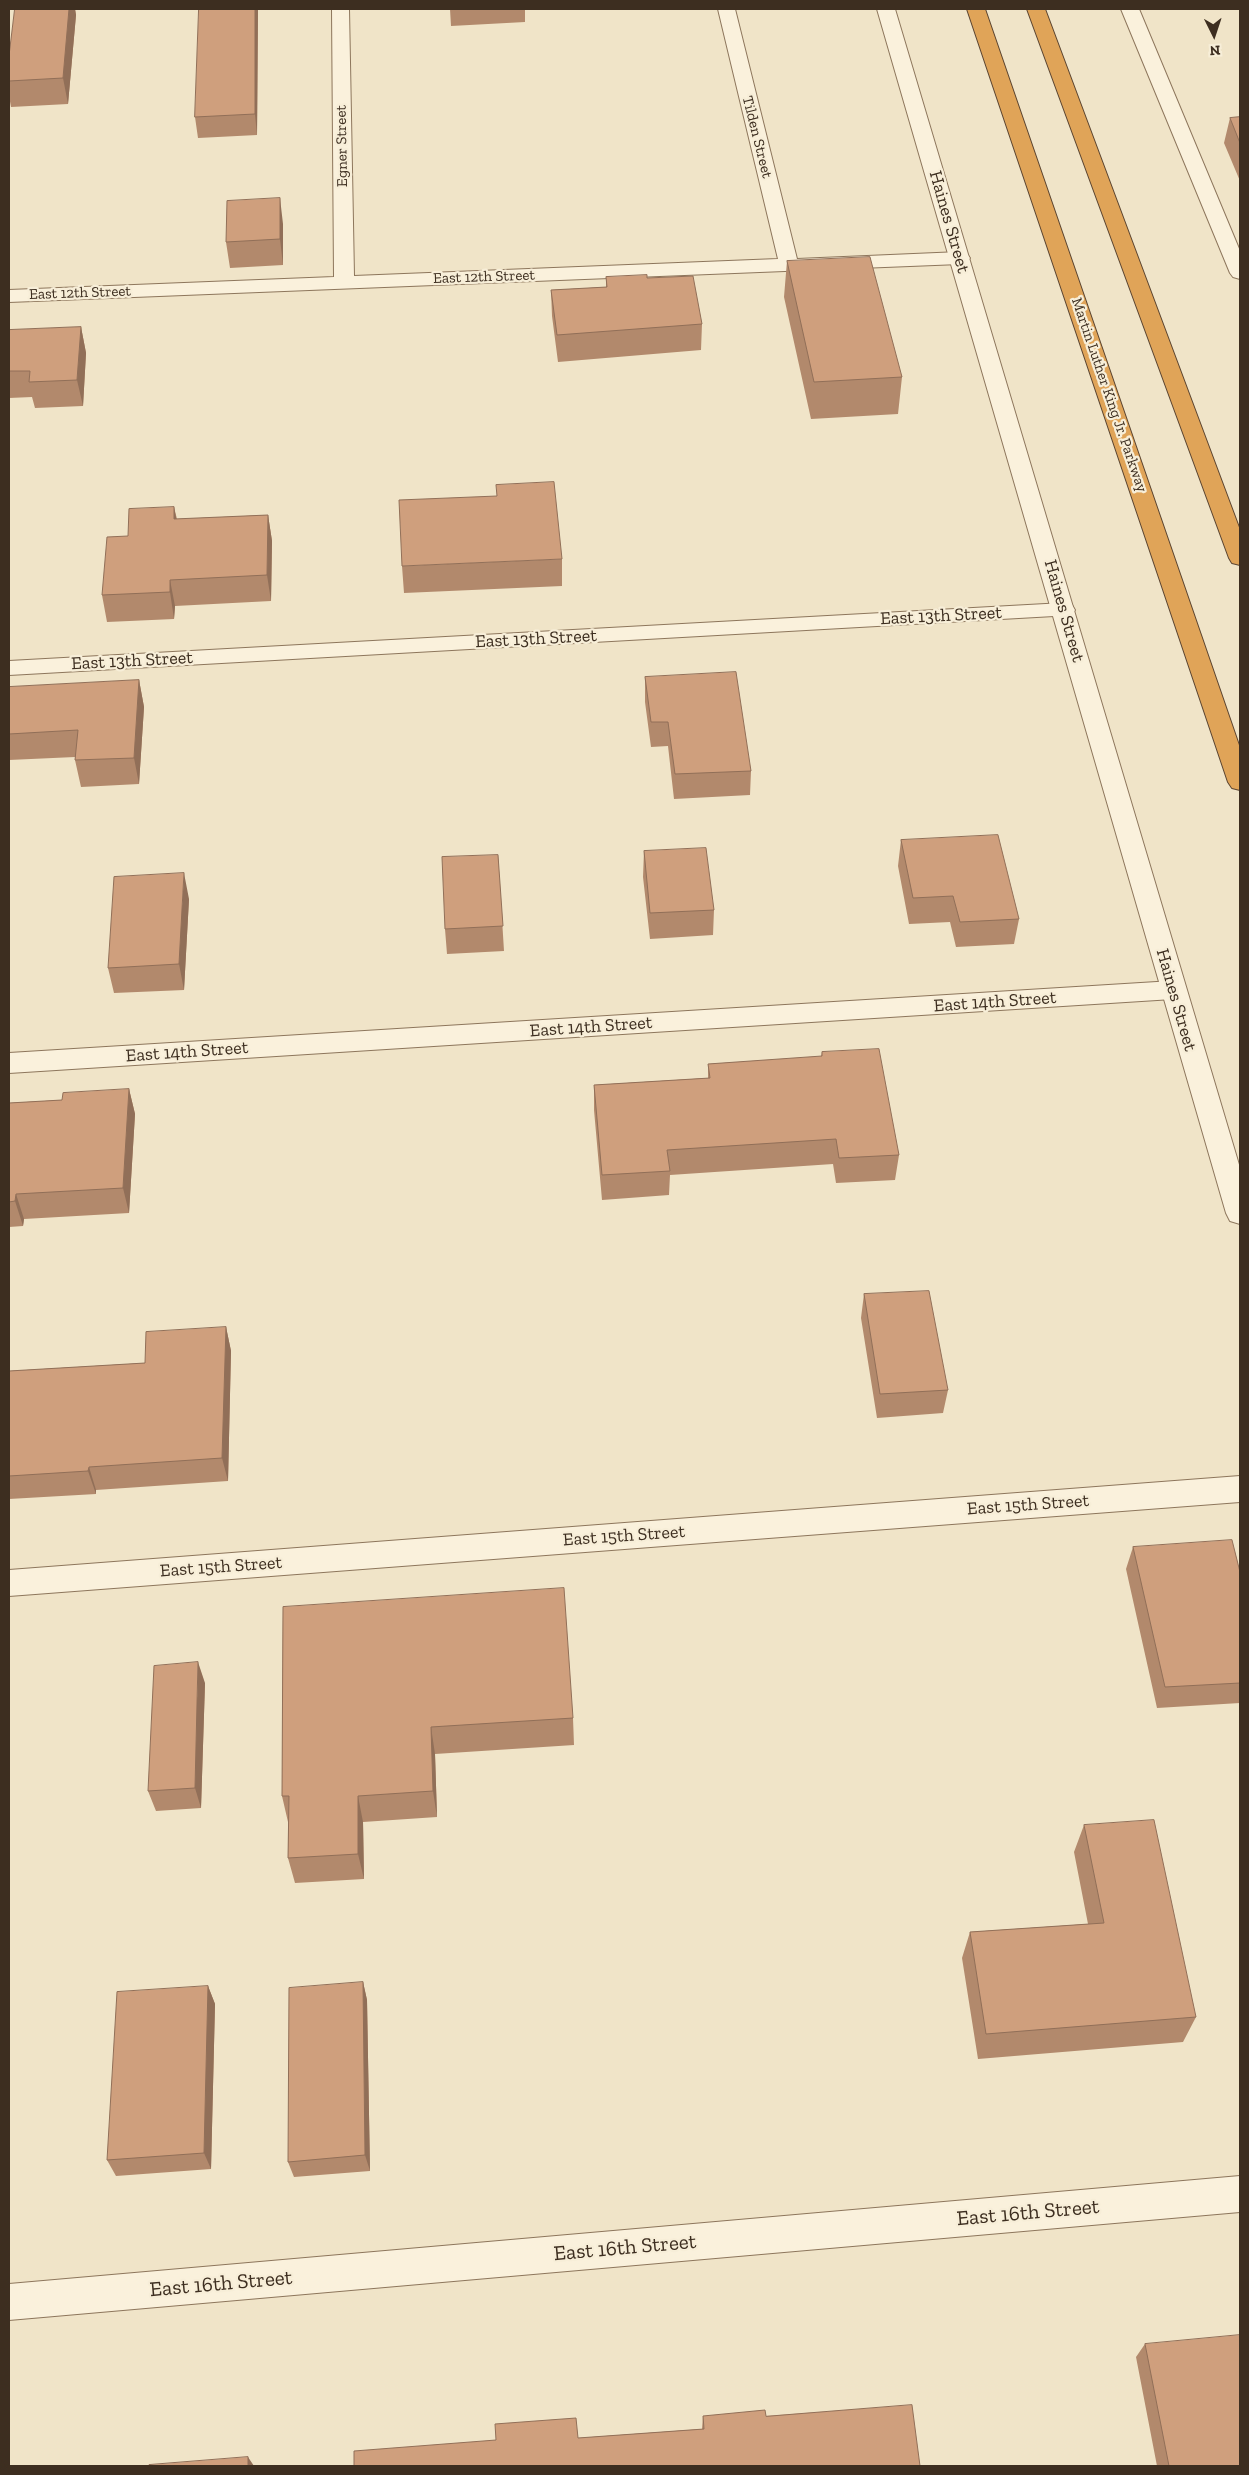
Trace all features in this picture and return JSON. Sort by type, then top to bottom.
[{"type":"highway","name":"Martin Luther King Jr. Parkway","points":[[976,9],[1240,782]]},
{"type":"highway","points":[[1040,17],[1240,558]]},
{"type":"street","name":"Egner Street","points":[[340,9],[344,282]]},
{"type":"street","name":"Tilden Street","points":[[726,9],[789,264]]},
{"type":"street","name":"Haines Street","points":[[886,9],[1240,1213]]},
{"type":"street","points":[[1130,9],[1236,250],[1240,273]]},
{"type":"street","name":"East 12th Street","points":[[9,296],[960,258]]},
{"type":"street","name":"East 13th Street","points":[[9,668],[1064,610]]},
{"type":"street","name":"East 14th Street","points":[[9,1063],[1173,990]]},
{"type":"street","name":"East 15th Street","points":[[9,1583],[1240,1489]]},
{"type":"street","name":"East 16th Street","points":[[9,2302],[1240,2194]]},
{"type":"building","points":[[15,9],[69,9],[63,78],[9,81],[9,56]]},
{"type":"building","points":[[199,9],[255,9],[255,114],[195,117]]},
{"type":"building","points":[[1240,117],[1240,143],[1230,118]]},
{"type":"building","points":[[280,198],[280,239],[226,242],[227,201]]},
{"type":"building","points":[[870,257],[902,377],[814,382],[787,261]]},
{"type":"building","points":[[647,275],[647,278],[693,276],[702,324],[557,335],[551,290],[607,287],[606,277]]},
{"type":"building","points":[[81,327],[77,380],[29,382],[30,371],[9,371],[9,330]]},
{"type":"building","points":[[554,482],[562,559],[402,566],[399,500],[497,496],[496,485]]},
{"type":"building","points":[[174,507],[174,519],[268,515],[267,575],[170,580],[170,592],[102,595],[107,537],[128,536],[129,509]]},
{"type":"building","points":[[736,672],[751,771],[675,774],[668,722],[651,722],[645,677]]},
{"type":"building","points":[[139,680],[134,758],[75,760],[78,730],[9,734],[9,687]]},
{"type":"building","points":[[998,835],[1019,919],[960,922],[953,896],[913,898],[901,840]]},
{"type":"building","points":[[706,848],[714,910],[650,913],[644,851]]},
{"type":"building","points":[[498,855],[503,926],[445,929],[442,857]]},
{"type":"building","points":[[184,873],[179,964],[108,968],[114,877]]},
{"type":"building","points":[[879,1049],[899,1155],[839,1158],[836,1139],[667,1150],[670,1171],[602,1175],[594,1085],[710,1078],[708,1064],[822,1056],[822,1052]]},
{"type":"building","points":[[129,1089],[123,1188],[16,1194],[15,1201],[9,1202],[9,1103],[62,1100],[63,1093]]},
{"type":"building","points":[[929,1291],[948,1390],[880,1394],[864,1294]]},
{"type":"building","points":[[226,1327],[222,1458],[89,1467],[88,1471],[9,1476],[9,1371],[145,1363],[146,1332]]},
{"type":"building","points":[[1232,1540],[1240,1572],[1240,1683],[1165,1687],[1133,1547]]},
{"type":"building","points":[[564,1588],[573,1718],[431,1727],[433,1791],[358,1796],[358,1854],[288,1858],[289,1796],[282,1796],[283,1607]]},
{"type":"building","points":[[198,1662],[195,1788],[148,1791],[154,1666]]},
{"type":"building","points":[[1154,1820],[1196,2017],[986,2034],[970,1932],[1104,1923],[1084,1825]]},
{"type":"building","points":[[363,1982],[365,2155],[288,2162],[289,1988]]},
{"type":"building","points":[[208,1986],[204,2153],[107,2160],[117,1992]]},
{"type":"building","points":[[1240,2335],[1240,2466],[1169,2466],[1145,2344]]},
{"type":"building","points":[[912,2405],[920,2466],[354,2466],[354,2451],[496,2440],[495,2424],[576,2418],[578,2438],[704,2429],[703,2416],[765,2410],[766,2416]]},
{"type":"building","points":[[248,2457],[248,2466],[149,2466],[149,2465]]}]
